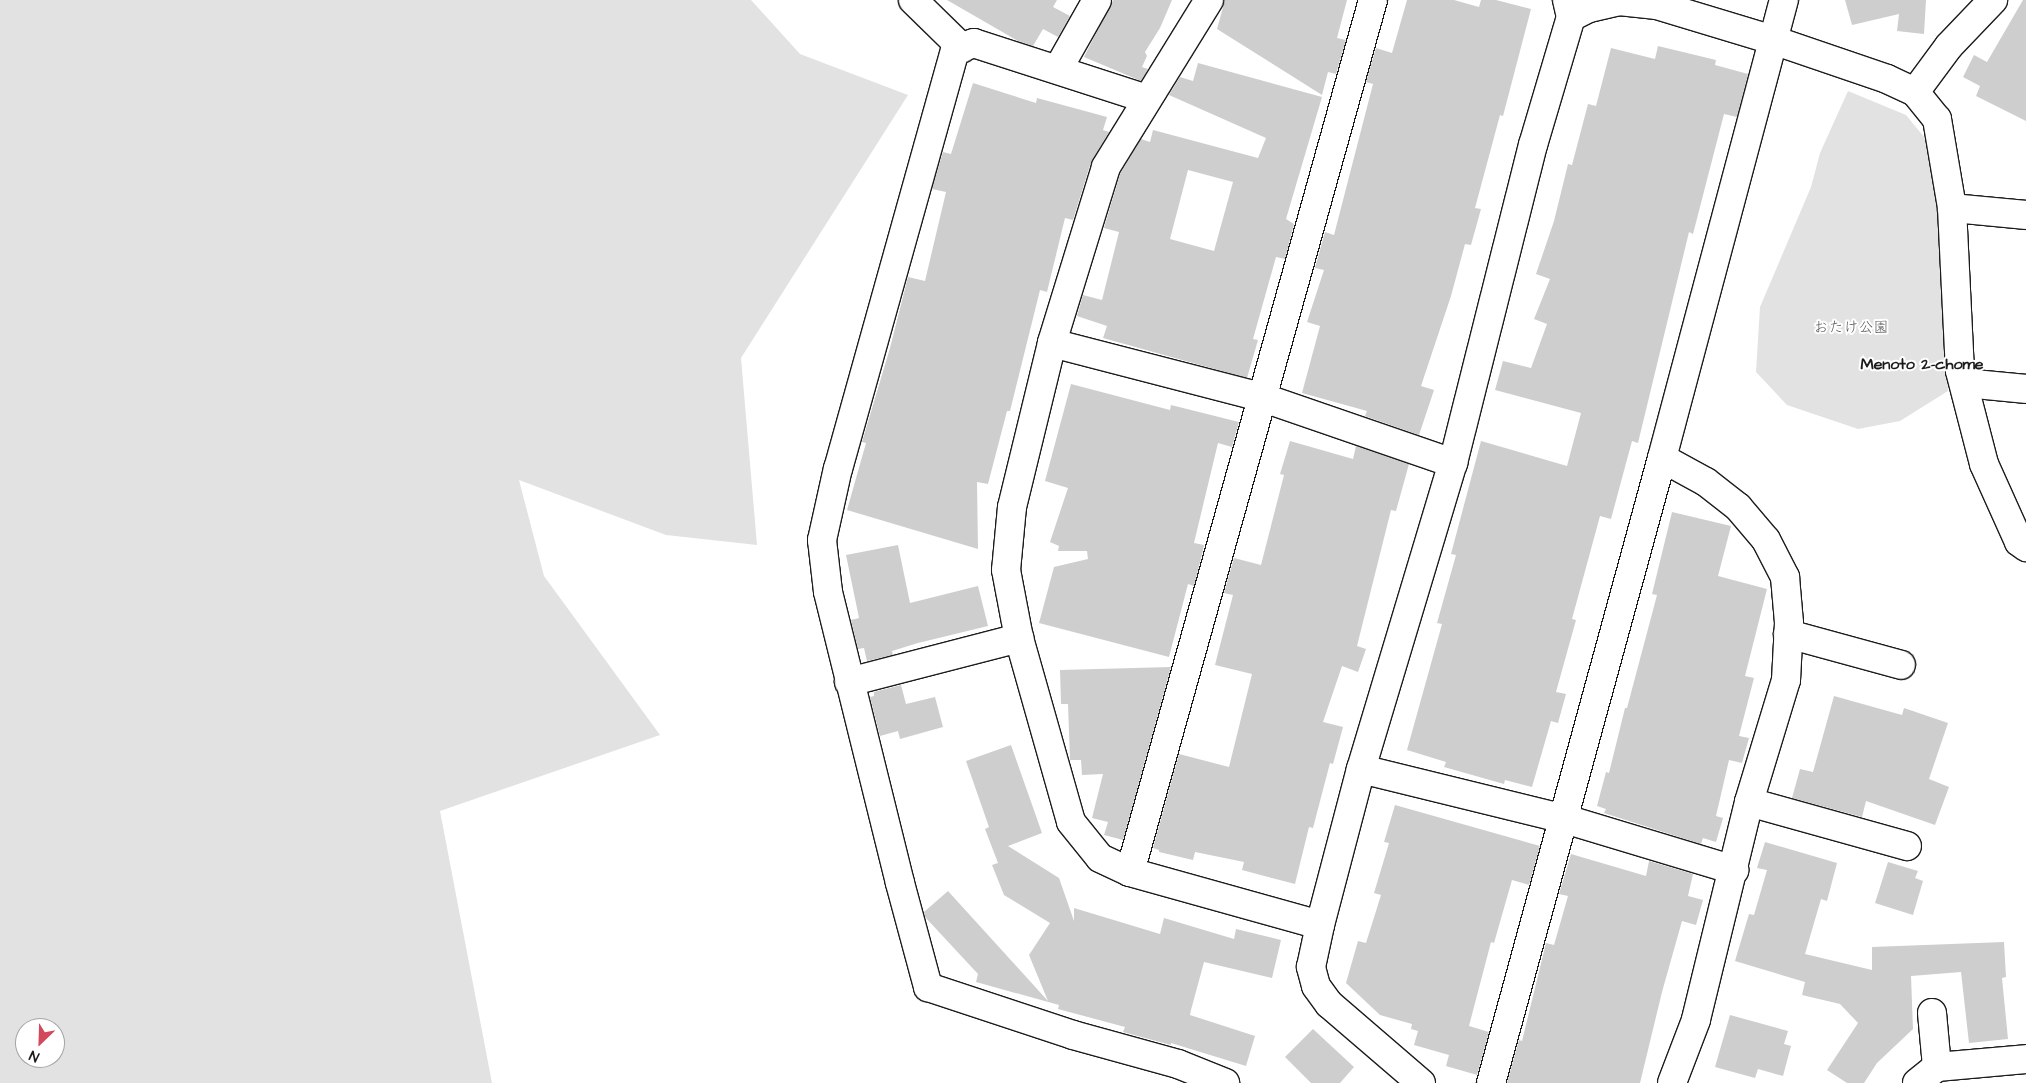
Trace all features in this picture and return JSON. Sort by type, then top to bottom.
[{"type":"street","points":[[913,0],[962,48]]},
{"type":"street","points":[[1058,69],[1097,0]]},
{"type":"street","points":[[1208,0],[1106,167],[1052,343],[1012,507],[1006,570],[1019,638],[1071,822],[1100,858],[1130,872],[1320,925]]},
{"type":"street","points":[[1130,872],[1264,398],[1338,121],[1373,0]]},
{"type":"street","points":[[1491,1083],[1565,819],[1784,0]]},
{"type":"street","points":[[1915,92],[1949,46],[1993,0]]},
{"type":"street","points":[[1421,1083],[1329,1004],[1316,986],[1311,967],[1320,925],[1361,769],[1453,464],[1569,8],[1589,8],[1619,1],[1657,5],[1773,40],[1887,79],[1915,92],[1937,120],[1952,208],[1960,371],[1984,464],[2019,542],[2026,547]]},
{"type":"street","points":[[1147,99],[974,42],[955,50],[838,468],[822,540],[828,592],[928,987],[1073,1035],[1178,1064],[1225,1083]]},
{"type":"street","points":[[1952,208],[2026,215]]},
{"type":"street","points":[[1052,343],[1264,398],[1453,464]]},
{"type":"street","points":[[1964,383],[2026,389]]},
{"type":"street","points":[[1662,458],[1706,482],[1732,502],[1766,540],[1785,577],[1788,634],[1786,680],[1749,802],[1696,1020],[1672,1083]]},
{"type":"street","points":[[1788,634],[1901,665]]},
{"type":"street","points":[[850,682],[1019,638]]},
{"type":"street","points":[[1361,769],[1565,819],[1734,870]]},
{"type":"street","points":[[1749,802],[1907,846]]},
{"type":"street","points":[[1932,1013],[1927,1075],[2026,1060]]},
{"type":"green space","points":[[0,0],[751,0],[800,54],[908,95],[741,358],[757,545],[666,535],[519,480],[544,576],[660,735],[440,811],[492,1083],[0,1083]]},
{"type":"green space","name":"おたけ公園","points":[[1848,91],[1906,115],[1934,149],[1948,391],[1900,421],[1858,429],[1787,405],[1756,372],[1760,307],[1811,187],[1820,153]]},
{"type":"building","points":[[947,0],[1057,0],[1053,7],[1070,16],[1058,37],[1043,29],[1033,46],[1018,41]]},
{"type":"building","points":[[1113,0],[1172,0],[1160,28],[1145,52],[1147,56],[1142,67],[1148,69],[1141,81],[1084,57]]},
{"type":"building","points":[[1225,0],[1347,0],[1337,38],[1346,40],[1336,74],[1328,72],[1322,95],[1217,29]]},
{"type":"building","points":[[1407,0],[1454,0],[1479,7],[1481,0],[1496,0],[1531,9],[1503,116],[1500,115],[1475,208],[1481,209],[1471,245],[1465,244],[1451,296],[1421,386],[1434,390],[1419,435],[1365,416],[1367,411],[1302,393],[1320,326],[1307,322],[1324,270],[1315,268],[1325,232],[1334,235],[1373,84],[1366,82],[1376,48],[1392,53]]},
{"type":"building","points":[[1845,0],[1926,0],[1924,34],[1897,31],[1899,14],[1852,25]]},
{"type":"building","points":[[2023,0],[2026,0],[2026,121],[1976,96],[1980,86],[1963,77],[1974,55],[1987,62]]},
{"type":"building","points":[[1658,46],[1716,60],[1715,65],[1748,74],[1737,117],[1724,114],[1693,234],[1689,232],[1638,443],[1632,441],[1611,519],[1600,516],[1572,619],[1576,620],[1556,692],[1566,694],[1558,723],[1551,721],[1532,787],[1505,780],[1504,784],[1444,767],[1446,762],[1407,750],[1442,624],[1437,623],[1456,555],[1451,554],[1481,441],[1567,466],[1581,413],[1495,390],[1503,361],[1531,368],[1547,324],[1534,319],[1550,279],[1536,274],[1554,221],[1568,164],[1572,165],[1588,104],[1596,106],[1611,48],[1655,59]]},
{"type":"building","points":[[1198,63],[1322,97],[1286,219],[1294,224],[1285,259],[1276,257],[1253,339],[1258,340],[1247,378],[1103,338],[1107,326],[1077,316],[1083,295],[1102,300],[1119,232],[1104,228],[1120,174],[1141,139],[1150,142],[1153,130],[1258,158],[1266,138],[1169,95],[1180,77],[1193,81]],"holes":[[[1188,170],[1233,182],[1214,251],[1170,239]]]},
{"type":"building","points":[[973,83],[1036,103],[1037,98],[1107,117],[1103,130],[1109,132],[1091,162],[1073,220],[1065,218],[1047,292],[1040,290],[1010,411],[1007,411],[988,484],[977,482],[978,549],[847,510],[866,443],[862,442],[890,348],[908,277],[925,281],[946,192],[932,189],[943,152],[951,154]]},
{"type":"building","points":[[1071,384],[1170,410],[1171,405],[1239,422],[1232,447],[1218,443],[1194,543],[1204,545],[1203,550],[1194,586],[1188,584],[1169,657],[1039,623],[1054,567],[1088,559],[1087,551],[1058,551],[1059,546],[1050,542],[1068,488],[1045,481]]},
{"type":"building","points":[[1290,441],[1353,459],[1356,446],[1409,464],[1396,511],[1391,510],[1357,646],[1366,649],[1358,672],[1342,666],[1323,722],[1343,727],[1333,764],[1330,763],[1313,828],[1309,827],[1295,884],[1242,870],[1244,862],[1195,852],[1193,860],[1159,852],[1159,850],[1153,848],[1179,754],[1229,767],[1252,674],[1215,665],[1233,595],[1224,593],[1234,558],[1261,565],[1284,475],[1280,474]]},
{"type":"building","points":[[1672,512],[1731,526],[1718,576],[1767,589],[1745,676],[1754,678],[1739,736],[1749,738],[1742,763],[1729,760],[1716,816],[1723,818],[1716,842],[1703,838],[1701,844],[1604,813],[1606,809],[1597,806],[1606,772],[1609,773],[1657,595],[1652,594]]},
{"type":"building","points":[[898,545],[910,603],[978,586],[988,626],[918,643],[892,651],[893,655],[867,661],[864,648],[858,649],[851,620],[859,618],[846,555]]},
{"type":"building","points":[[1171,667],[1123,840],[1104,835],[1108,822],[1092,818],[1103,774],[1082,775],[1081,760],[1070,760],[1068,704],[1061,704],[1060,670]]},
{"type":"building","points":[[901,685],[906,704],[935,697],[943,727],[900,739],[898,731],[880,736],[870,697],[874,696],[874,692]]},
{"type":"building","points":[[1834,696],[1902,715],[1904,708],[1948,723],[1929,779],[1949,787],[1935,825],[1866,801],[1862,817],[1792,798],[1800,769],[1813,772]]},
{"type":"building","points":[[1011,745],[1042,833],[1008,846],[1059,878],[1074,921],[1074,908],[1160,934],[1164,918],[1234,939],[1236,929],[1281,940],[1272,978],[1204,962],[1190,1015],[1255,1036],[1246,1066],[1171,1043],[1171,1045],[1123,1032],[1125,1027],[1058,1009],[1059,1005],[976,982],[978,974],[925,917],[924,912],[948,891],[1048,1001],[1029,955],[1050,923],[1004,895],[992,865],[998,863],[985,829],[989,827],[966,761]]},
{"type":"building","points":[[1395,805],[1540,846],[1529,885],[1512,880],[1494,943],[1491,942],[1469,1026],[1489,1032],[1477,1075],[1446,1066],[1449,1055],[1414,1045],[1418,1031],[1411,1029],[1412,1024],[1380,1015],[1346,983],[1358,941],[1366,943],[1381,895],[1374,893],[1389,843],[1384,842]]},
{"type":"building","points":[[1765,842],[1837,863],[1827,901],[1821,899],[1805,954],[1872,970],[1872,947],[2004,942],[2006,977],[2002,978],[2008,1039],[1969,1043],[1961,972],[1911,976],[1913,1029],[1877,1063],[1864,1083],[1847,1083],[1827,1070],[1858,1023],[1840,1004],[1802,995],[1805,982],[1735,961],[1749,914],[1754,915],[1767,870],[1757,868]]},
{"type":"building","points":[[1571,854],[1646,876],[1649,861],[1693,874],[1688,896],[1703,900],[1696,925],[1682,921],[1662,992],[1640,1083],[1507,1083],[1519,1040],[1522,1041],[1546,943],[1554,945],[1568,896],[1559,894]]},
{"type":"building","points":[[1888,862],[1918,871],[1915,878],[1923,881],[1913,915],[1875,903]]},
{"type":"building","points":[[1730,1015],[1788,1031],[1784,1044],[1791,1046],[1783,1076],[1758,1069],[1755,1078],[1715,1067]]},
{"type":"building","points":[[1313,1029],[1354,1067],[1340,1083],[1311,1083],[1285,1057]]},
{"type":"district","name":"Menoto 2-chome","points":[[1922,364]]}]
